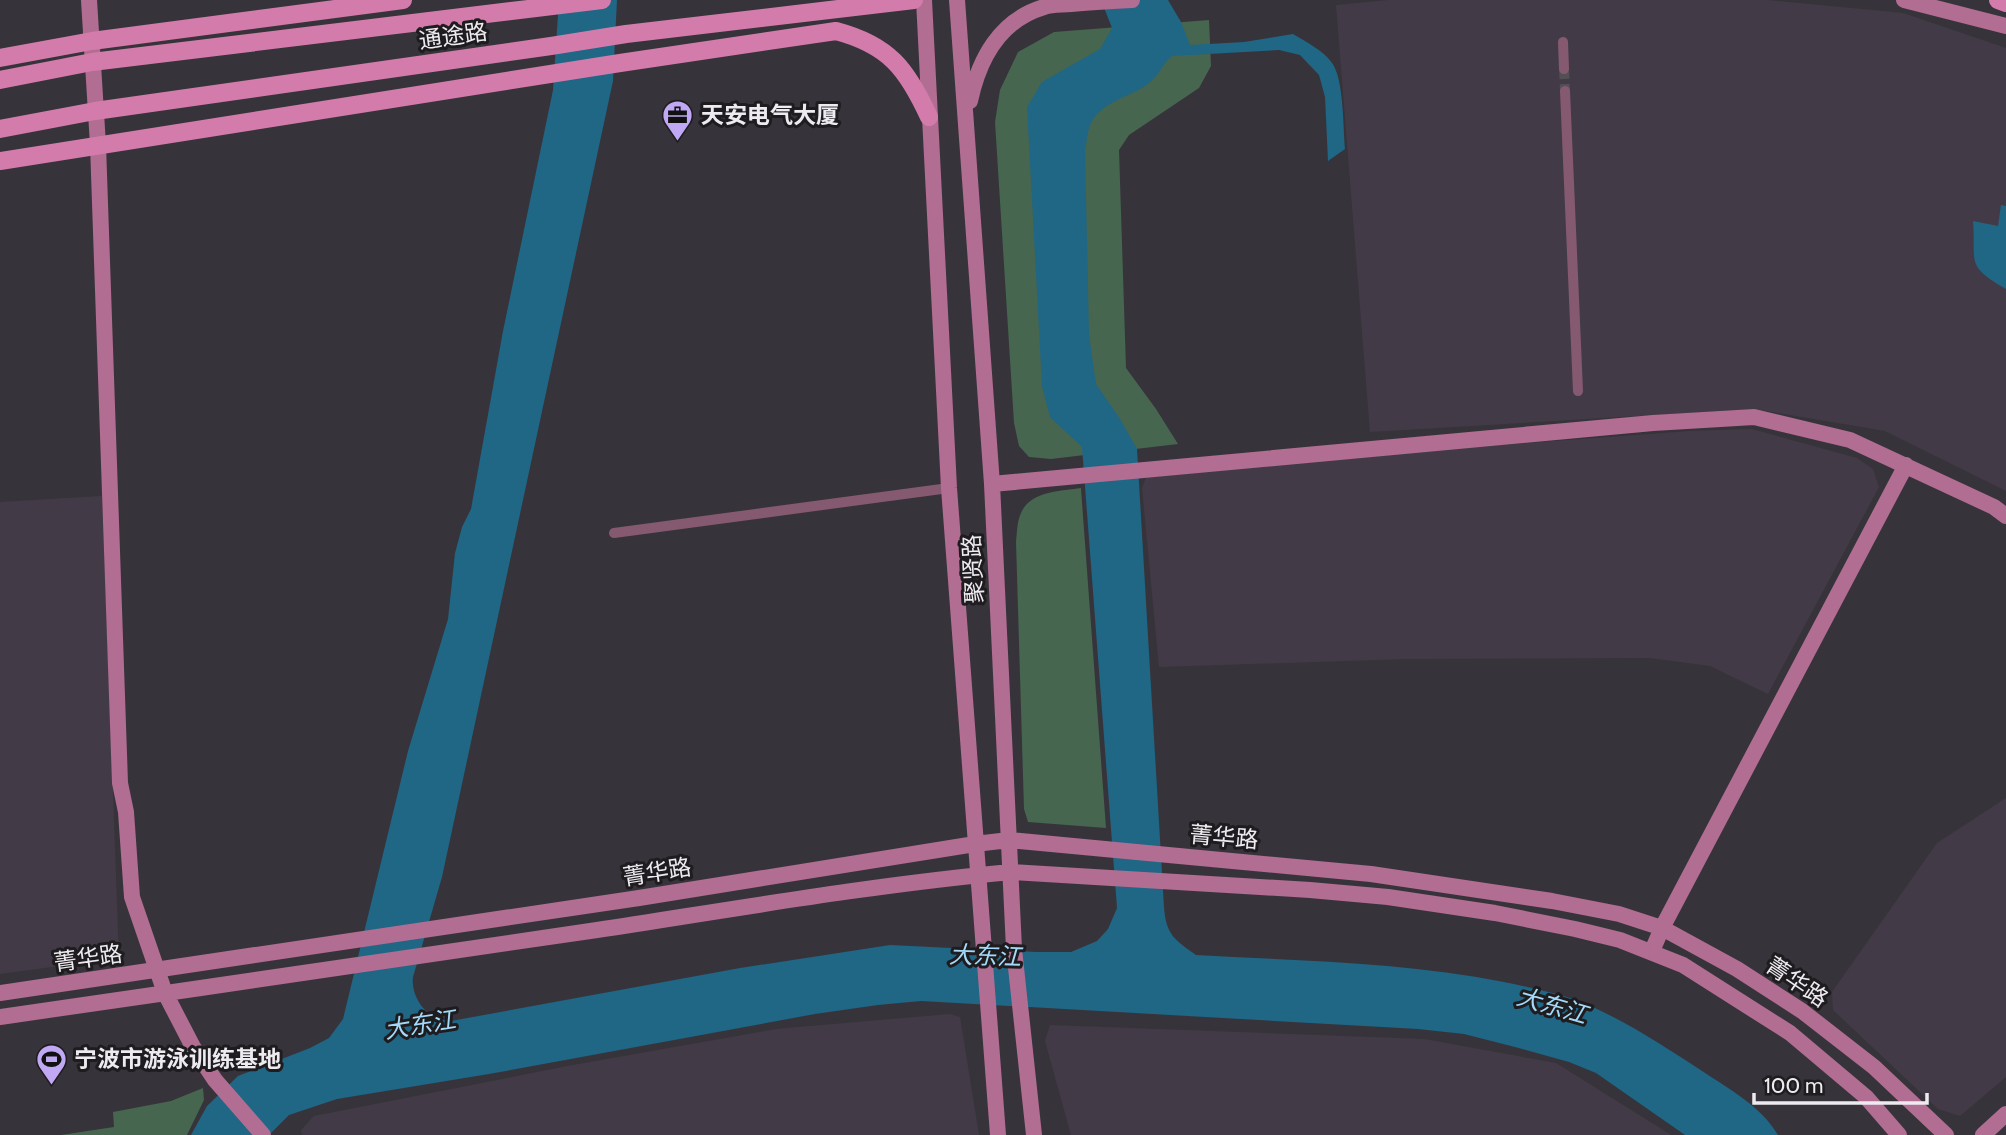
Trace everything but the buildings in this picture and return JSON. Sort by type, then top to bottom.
[{"type":"main road","points":[[0,58],[92,41],[403,0]]},
{"type":"main road","name":"通途路","points":[[0,80],[92,62],[602,0]]},
{"type":"main road","name":"通途路","points":[[0,129],[96,111],[626,34],[914,0]]},
{"type":"main road","points":[[1998,0],[2006,3]]},
{"type":"main road","points":[[0,161],[836,31],[856,36],[882,50],[904,70],[929,117]]},
{"type":"street","points":[[89,0],[98,145],[120,783],[126,812],[132,897],[165,993],[193,1047],[215,1080],[263,1135]]},
{"type":"street","name":"聚贤路","points":[[924,0],[949,488],[998,1135]]},
{"type":"street","name":"聚贤路","points":[[957,0],[992,484],[1014,949],[1034,1135]]},
{"type":"street","points":[[966,123],[974,82],[982,64],[997,38],[1017,18],[1046,6],[1132,0]]},
{"type":"street","points":[[1904,0],[2006,26]]},
{"type":"street","points":[[1563,42],[1564,69]]},
{"type":"street","points":[[1565,91],[1578,391]]},
{"type":"street","points":[[992,484],[1653,423],[1754,417],[1850,440],[1994,507],[2006,516]]},
{"type":"street","points":[[1652,951],[1906,465]]},
{"type":"street","points":[[614,534],[949,488]]},
{"type":"street","name":"菁华路","points":[[0,993],[1009,841],[1371,874],[1552,901],[1619,914],[1662,928],[1737,969],[1802,1011],[1874,1067],[1946,1135]]},
{"type":"street","name":"菁华路","points":[[0,1017],[856,890],[978,875],[1011,873],[1310,890],[1388,897],[1495,913],[1575,929],[1652,951],[1683,965],[1790,1032],[1866,1097],[1899,1135]]},
{"type":"street","points":[[1983,1135],[2006,1114]]},
{"type":"shaded area","points":[[1389,0],[1767,0],[1903,13],[2006,48],[2006,491],[1885,431],[1754,409],[1370,432],[1336,5]]},
{"type":"shaded area","points":[[1752,429],[1857,458],[1873,469],[1879,487],[1768,694],[1710,666],[1650,658],[1406,659],[1159,667],[1142,488],[1146,477],[1363,455],[1690,431]]},
{"type":"shaded area","points":[[102,496],[119,958],[0,974],[0,502]]},
{"type":"shaded area","points":[[2006,798],[2006,1077],[1960,1116],[1938,1109],[1833,1010],[1832,992],[1937,843]]},
{"type":"shaded area","points":[[950,1014],[960,1017],[979,1135],[302,1135],[301,1130],[314,1116],[573,1065],[776,1029]]},
{"type":"shaded area","points":[[1050,1025],[1424,1039],[1556,1063],[1671,1135],[1071,1135],[1045,1041]]},
{"type":"green space","points":[[1209,20],[1211,66],[1199,88],[1129,135],[1119,150],[1126,368],[1178,444],[1051,459],[1029,457],[1019,446],[1014,423],[995,122],[1000,90],[1018,52],[1054,32]]},
{"type":"green space","points":[[1081,488],[1106,828],[1028,822],[1024,809],[1016,542],[1018,523],[1021,513],[1031,500],[1047,493]]},
{"type":"green space","points":[[203,1088],[204,1100],[187,1135],[61,1135],[114,1127],[113,1112],[171,1101]]},
{"type":"water","name":"大东江","points":[[559,0],[617,0],[613,81],[442,877],[413,977],[415,994],[429,1014],[451,1021],[740,968],[890,945],[1071,952],[1097,941],[1108,929],[1117,908],[1082,447],[1050,417],[1042,386],[1027,107],[1042,82],[1100,49],[1112,28],[1101,0],[1168,0],[1190,45],[1244,42],[1293,34],[1324,54],[1332,63],[1339,80],[1345,149],[1328,161],[1325,97],[1319,75],[1300,55],[1279,50],[1172,56],[1148,84],[1102,110],[1091,123],[1088,133],[1085,150],[1089,335],[1096,384],[1137,449],[1164,907],[1169,931],[1177,941],[1196,955],[1428,970],[1504,982],[1576,1000],[1640,1032],[1733,1092],[1763,1115],[1778,1135],[1685,1135],[1596,1073],[1569,1062],[1464,1034],[1418,1029],[921,1001],[815,1014],[337,1099],[289,1115],[269,1135],[191,1135],[207,1106],[238,1076],[329,1038],[343,1019],[408,751],[448,619],[455,553],[462,527],[471,509],[503,331],[553,90]]},
{"type":"water","points":[[2001,205],[2006,206],[2006,289],[1978,268],[1974,255],[1973,221],[1998,226]]},
{"type":"tunnel","points":[[1564,69],[1565,91]]},
{"type":"place","name":"天安电气大厦","points":[[678,142]]},
{"type":"place","name":"宁波市游泳训练基地","points":[[51,1086]]}]
